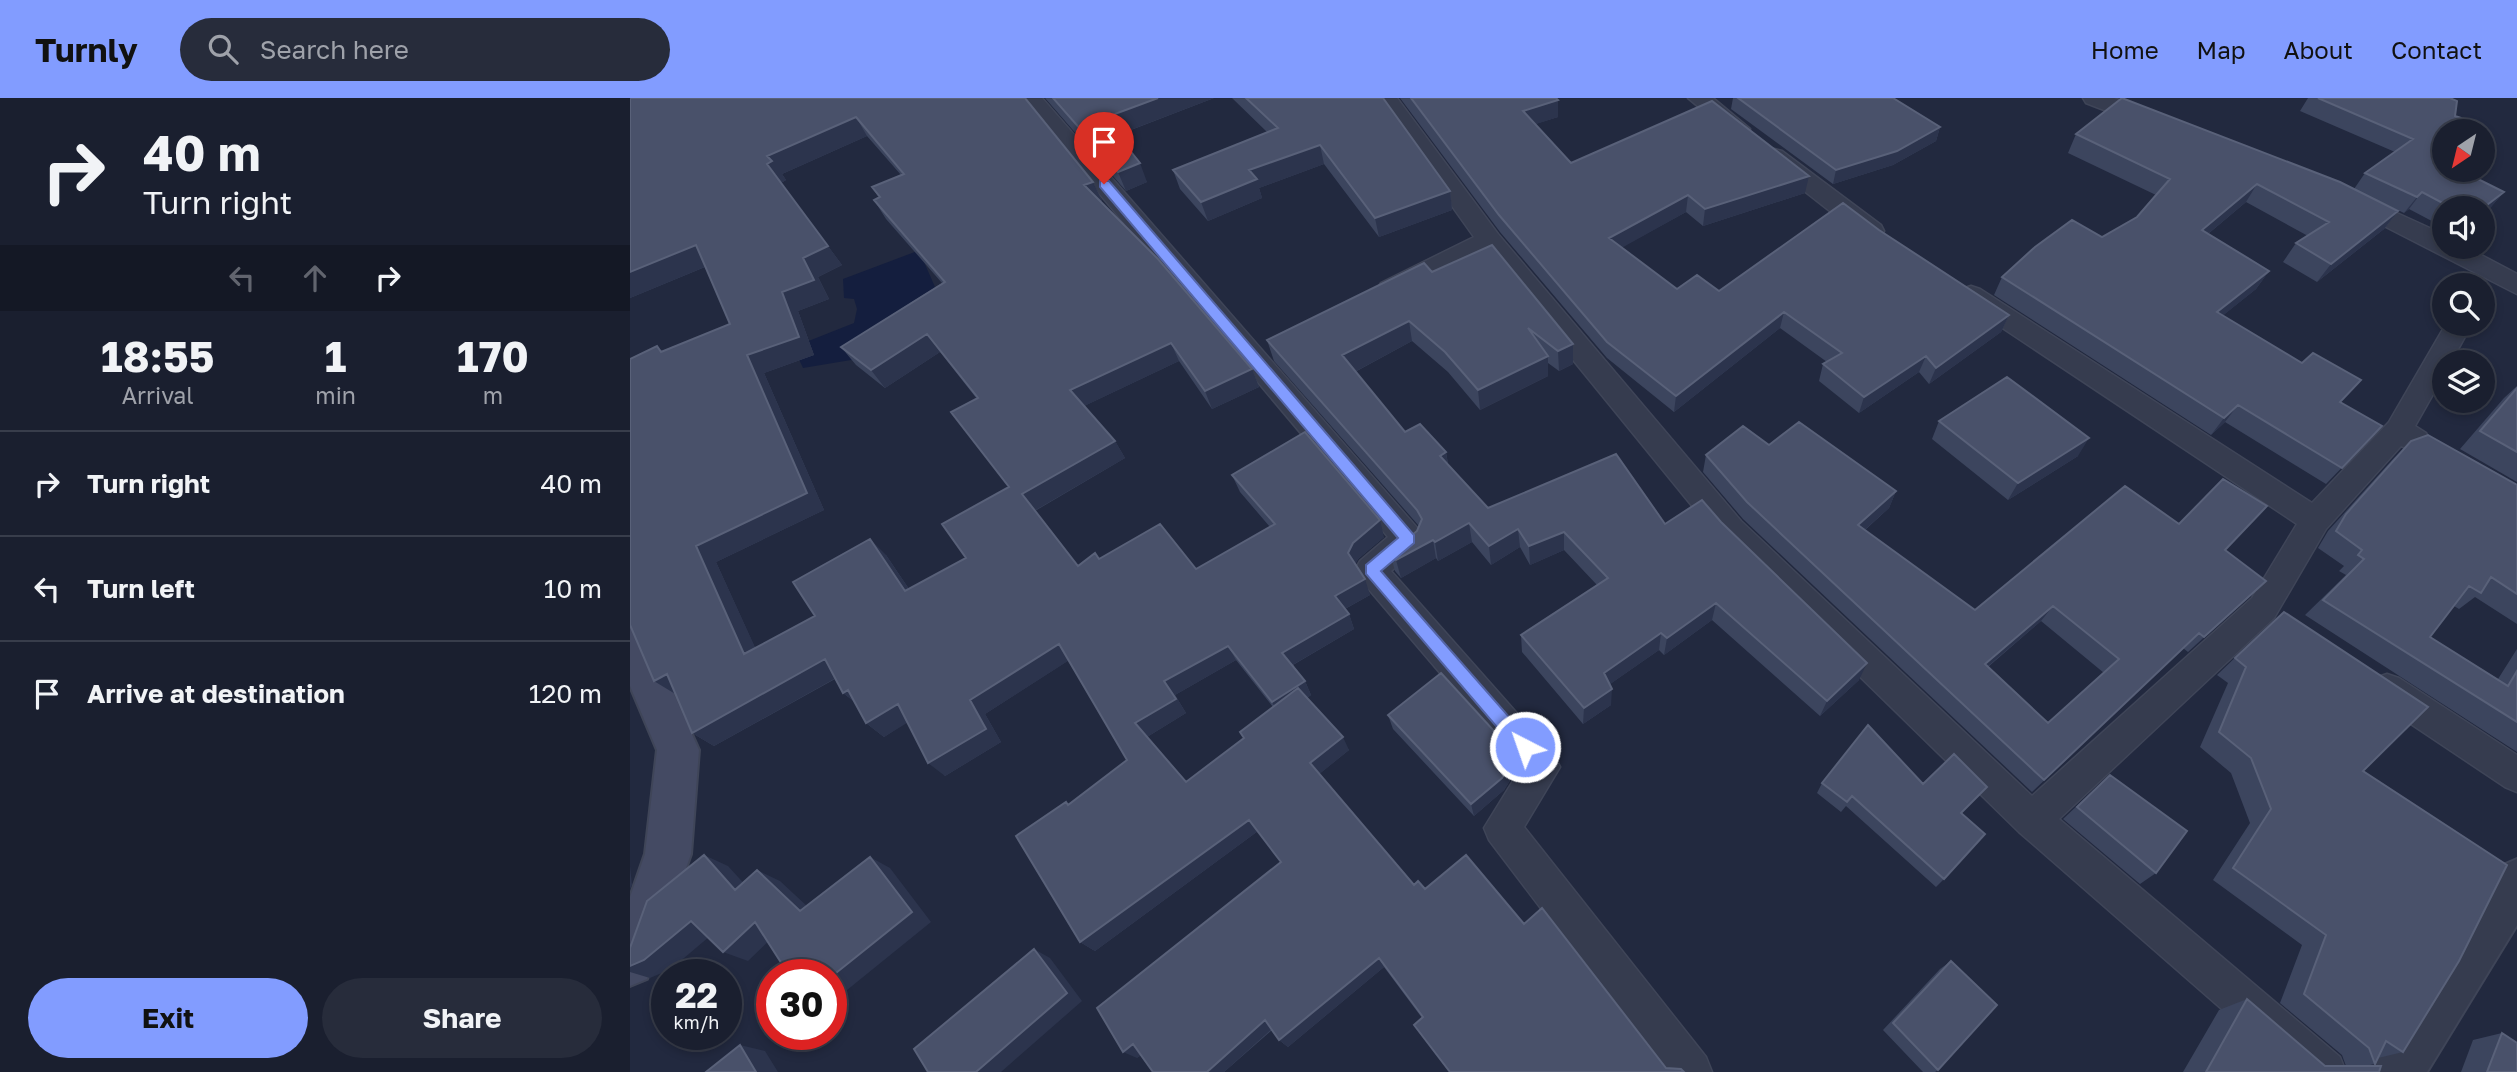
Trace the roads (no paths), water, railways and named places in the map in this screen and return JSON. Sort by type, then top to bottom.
[{"type":"main road","points":[[630,639],[678,750],[668,854],[630,962]]},
{"type":"street","points":[[1030,98],[1265,351],[1408,539],[1371,570],[1542,767],[1502,828],[1691,1072]]},
{"type":"street","points":[[1386,98],[1489,240],[1730,530],[2032,820],[2325,1072]]},
{"type":"street","points":[[2094,98],[2178,130]]},
{"type":"street","points":[[1705,99],[1895,247]]},
{"type":"street","points":[[2336,193],[2432,239]]},
{"type":"street","points":[[1365,301],[1489,240]]},
{"type":"street","points":[[2462,259],[2480,273]]},
{"type":"street","points":[[2495,280],[2517,285]]},
{"type":"street","points":[[1952,282],[2315,520]]},
{"type":"street","points":[[2032,820],[2275,615],[2315,520],[2399,430],[2452,336]]},
{"type":"street","points":[[2399,430],[2434,451]]},
{"type":"street","points":[[2356,668],[2517,775]]},
{"type":"street","points":[[2398,1072],[2517,882]]},
{"type":"water","points":[[928,247],[924,262],[939,296],[857,359],[803,368],[796,353],[806,342],[854,323],[857,309],[854,299],[844,298],[843,279]]}]
